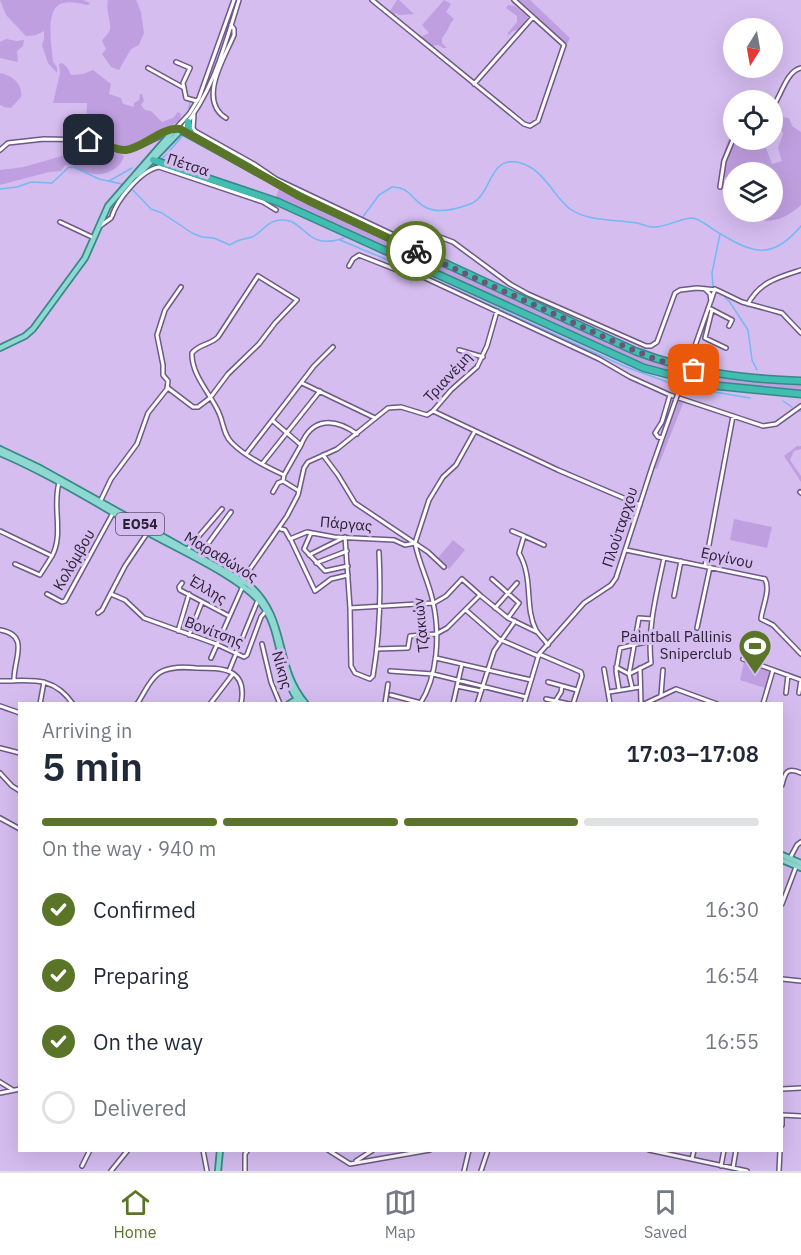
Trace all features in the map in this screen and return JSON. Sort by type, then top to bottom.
[{"type":"highway","points":[[188,122],[192,135]]},
{"type":"highway","points":[[178,129],[299,196],[624,346],[664,362],[729,376],[801,381]]},
{"type":"highway","points":[[151,158],[160,164],[278,202],[645,368],[709,385],[801,394]]},
{"type":"highway","points":[[423,244],[428,256]]},
{"type":"main road","name":"Πέτσα","points":[[151,158],[168,144],[178,129]]},
{"type":"main road","name":"Πέτσα","points":[[97,230],[103,214],[178,129]]},
{"type":"main road","points":[[0,348],[25,336],[33,329],[85,258],[97,230]]},
{"type":"main road","name":"Μαραθώνος","points":[[0,451],[38,467],[199,556],[259,594],[272,614],[288,675],[298,701]]},
{"type":"main road","name":"Μαραθώνος","points":[[0,451],[242,583],[266,610],[274,629],[285,677],[298,701]]},
{"type":"main road","points":[[783,855],[799,866]]},
{"type":"main road","points":[[783,860],[799,866]]},
{"type":"main road","points":[[219,1171],[221,1152]]},
{"type":"street","points":[[178,129],[197,101],[234,0]]},
{"type":"street","points":[[0,150],[8,143],[44,139],[93,140],[116,149],[126,150],[178,129],[194,115],[206,94],[239,0]]},
{"type":"street","points":[[372,0],[525,125],[532,126],[536,123],[564,44],[514,0]]},
{"type":"street","points":[[474,84],[533,16]]},
{"type":"street","points":[[226,118],[215,107],[213,97],[217,74],[234,35],[231,25]]},
{"type":"street","points":[[176,62],[190,68],[184,88],[187,99],[197,101]]},
{"type":"street","points":[[148,68],[184,88]]},
{"type":"street","points":[[781,90],[795,70],[801,68]]},
{"type":"street","points":[[194,115],[193,128],[195,131],[276,178],[373,224],[392,237],[417,244],[423,244],[429,233],[446,238],[465,249],[519,290],[649,346],[657,342],[675,293],[680,290],[715,289],[748,304],[782,314],[801,333]]},
{"type":"street","points":[[720,187],[724,161],[729,150]]},
{"type":"street","name":"Πέτσα","points":[[136,178],[148,170],[159,168],[252,198],[276,210]]},
{"type":"street","name":"Πέτσα","points":[[97,230],[111,217],[116,199]]},
{"type":"street","points":[[103,214],[111,217]]},
{"type":"street","points":[[60,222],[94,238]]},
{"type":"street","points":[[349,266],[357,256],[364,256],[402,272],[423,277],[608,363],[630,377],[670,395],[733,416],[769,426],[801,406]]},
{"type":"street","points":[[748,304],[752,295],[765,283],[801,270]]},
{"type":"street","points":[[168,388],[196,408],[210,398],[228,374],[297,300],[258,276],[218,337],[196,348],[192,353],[193,364],[210,398],[218,411],[227,438],[246,454],[284,475]]},
{"type":"street","points":[[100,502],[111,479],[137,444],[148,413],[168,388],[168,381],[163,375],[157,335],[165,310],[181,287]]},
{"type":"street","points":[[704,288],[712,296]]},
{"type":"street","points":[[715,289],[705,338],[726,348]]},
{"type":"street","points":[[712,296],[723,292]]},
{"type":"street","points":[[710,309],[732,320],[729,326]]},
{"type":"street","name":"Πλούταρχου","points":[[525,702],[538,655],[584,603],[615,581],[688,363],[710,309]]},
{"type":"street","name":"Τριανέμη","points":[[211,658],[242,583],[279,530],[299,491],[304,468],[308,462],[337,449],[375,418],[394,406],[426,415],[433,411],[451,390],[477,367],[483,357],[497,311]]},
{"type":"street","points":[[246,454],[314,366],[333,347]]},
{"type":"street","points":[[459,350],[483,357]]},
{"type":"street","points":[[302,383],[375,418]]},
{"type":"street","points":[[262,464],[320,391]]},
{"type":"street","points":[[662,438],[655,434],[662,422],[670,395]]},
{"type":"street","points":[[433,411],[640,505]]},
{"type":"street","points":[[705,566],[733,416]]},
{"type":"street","points":[[273,421],[301,445]]},
{"type":"street","points":[[283,481],[284,475],[310,429],[322,423],[335,423],[358,434]]},
{"type":"street","points":[[415,543],[429,500],[443,477],[456,465],[475,431]]},
{"type":"street","points":[[323,455],[355,503],[428,552],[444,567]]},
{"type":"street","points":[[283,481],[299,491]]},
{"type":"street","points":[[273,492],[278,483],[283,481]]},
{"type":"street","points":[[15,564],[41,575],[52,556],[57,546],[58,483]]},
{"type":"street","points":[[187,550],[222,509]]},
{"type":"street","points":[[199,556],[231,512]]},
{"type":"street","name":"Κολόμβου","points":[[47,594],[62,602],[65,601],[113,513]]},
{"type":"street","points":[[279,530],[285,530],[290,538],[315,591],[331,579],[348,576]]},
{"type":"street","points":[[0,531],[52,556]]},
{"type":"street","points":[[512,531],[544,545]]},
{"type":"street","points":[[98,614],[125,566],[148,532]]},
{"type":"street","name":"Πάργας","points":[[290,538],[302,533],[311,533],[394,540],[405,545],[415,543]]},
{"type":"street","points":[[311,533],[304,546],[309,555],[331,579]]},
{"type":"street","points":[[524,536],[519,553],[527,571],[530,608],[537,632]]},
{"type":"street","points":[[309,555],[345,537],[351,665],[356,673],[372,678],[377,649],[379,552]]},
{"type":"street","name":"Τζακιών","points":[[415,543],[434,603],[436,634],[433,674],[421,702]]},
{"type":"street","name":"Εργίνου","points":[[626,550],[766,581],[761,619],[773,626],[801,654]]},
{"type":"street","points":[[316,563],[347,551]]},
{"type":"street","points":[[629,674],[651,663],[652,619],[664,558]]},
{"type":"street","points":[[674,596],[681,561]]},
{"type":"street","points":[[325,571],[348,566]]},
{"type":"street","points":[[697,628],[710,567]]},
{"type":"street","points":[[350,608],[434,603],[446,596],[462,579],[508,618],[537,632],[548,645]]},
{"type":"street","points":[[492,579],[519,603],[508,618]]},
{"type":"street","name":"Έλλης","points":[[182,583],[179,589],[229,616]]},
{"type":"street","points":[[495,608],[517,583]]},
{"type":"street","name":"Βονίτσης","points":[[111,594],[125,599],[144,618],[245,657],[266,610]]},
{"type":"street","points":[[175,630],[189,594]]},
{"type":"street","points":[[377,649],[408,648],[410,636],[436,634],[447,628],[480,596]]},
{"type":"street","points":[[229,671],[258,599]]},
{"type":"street","points":[[189,635],[202,602]]},
{"type":"street","points":[[466,610],[501,640],[580,671],[582,676],[572,702]]},
{"type":"street","points":[[632,687],[629,674],[639,618],[652,619]]},
{"type":"street","points":[[478,702],[494,651],[515,621]]},
{"type":"street","points":[[0,630],[13,634],[18,643],[14,681]]},
{"type":"street","points":[[619,689],[616,667],[620,648],[650,641]]},
{"type":"street","name":"Νίκης","points":[[262,644],[271,682],[279,702]]},
{"type":"street","points":[[436,658],[531,680]]},
{"type":"street","points":[[743,659],[801,680],[799,693]]},
{"type":"street","points":[[453,702],[462,664]]},
{"type":"street","points":[[616,667],[629,674]]},
{"type":"street","points":[[138,702],[154,678],[165,670],[189,668],[229,671],[242,686],[241,702]]},
{"type":"street","points":[[639,668],[642,702]]},
{"type":"street","points":[[604,669],[610,702]]},
{"type":"street","points":[[661,696],[663,670]]},
{"type":"street","points":[[763,702],[774,670]]},
{"type":"street","points":[[390,671],[433,674],[526,697]]},
{"type":"street","points":[[212,702],[233,674]]},
{"type":"street","points":[[786,693],[788,675]]},
{"type":"street","points":[[0,681],[44,682],[59,688],[71,702]]},
{"type":"street","points":[[40,702],[44,682]]},
{"type":"street","points":[[548,682],[577,690]]},
{"type":"street","points":[[385,702],[388,684]]},
{"type":"street","points":[[457,686],[481,692]]},
{"type":"street","points":[[555,701],[562,686]]},
{"type":"street","points":[[608,692],[640,687]]},
{"type":"street","points":[[647,702],[676,689],[712,702]]},
{"type":"street","points":[[391,695],[417,702]]},
{"type":"street","points":[[546,699],[560,702]]},
{"type":"street","points":[[0,706],[18,712]]},
{"type":"street","points":[[0,748],[18,752]]},
{"type":"street","points":[[783,780],[788,770],[801,773]]},
{"type":"street","points":[[0,773],[18,790]]},
{"type":"street","points":[[0,818],[18,828]]},
{"type":"street","points":[[790,858],[801,842]]},
{"type":"street","points":[[783,902],[799,866]]},
{"type":"street","points":[[783,978],[801,981]]},
{"type":"street","points":[[0,1082],[13,1089]]},
{"type":"street","points":[[783,1089],[801,1088]]},
{"type":"street","points":[[0,1093],[18,1089]]},
{"type":"street","points":[[783,1115],[801,1116]]},
{"type":"street","points":[[82,1166],[89,1152]]},
{"type":"street","points":[[111,1171],[126,1152]]},
{"type":"street","points":[[203,1152],[207,1171]]},
{"type":"street","points":[[245,1171],[246,1152]]},
{"type":"street","points":[[332,1152],[352,1163],[424,1152]]},
{"type":"street","points":[[352,1163],[370,1152]]},
{"type":"street","points":[[464,1171],[469,1152]]},
{"type":"street","points":[[481,1171],[487,1152]]},
{"type":"street","points":[[662,1152],[747,1171]]},
{"type":"street","points":[[692,1160],[694,1152]]},
{"type":"street","points":[[721,1166],[724,1152]]},
{"type":"street","points":[[733,1168],[736,1152]]},
{"type":"street","points":[[779,1171],[780,1152]]},
{"type":"shaded area","points":[[0,0],[83,0],[90,3],[88,5],[63,3],[53,12],[50,28],[53,62],[57,67],[57,73],[48,63],[42,45],[44,31],[26,36],[6,15]]},
{"type":"shaded area","points":[[108,0],[136,0],[141,12],[144,33],[139,45],[131,49],[119,70],[111,67],[102,54],[106,49],[102,41],[110,29]]},
{"type":"shaded area","points":[[397,0],[414,14],[399,15],[396,13],[394,15],[390,11]]},
{"type":"shaded area","points":[[444,0],[451,4],[446,12],[454,19],[442,38],[442,43],[447,48],[432,46],[421,37],[429,33],[422,25]]},
{"type":"shaded area","points":[[518,0],[530,0],[570,38],[567,44]]},
{"type":"shaded area","points":[[508,5],[515,6],[528,17],[519,30],[509,35],[507,34],[517,22],[517,16],[506,8]]},
{"type":"shaded area","points":[[6,39],[24,40],[23,46],[17,51],[18,62],[0,58],[0,42]]},
{"type":"shaded area","points":[[62,63],[71,75],[93,70],[111,84],[109,94],[121,98],[123,104],[134,107],[134,103],[142,94],[144,101],[141,105],[162,122],[173,118],[178,112],[181,114],[180,120],[148,141],[122,149],[107,142],[79,139],[86,122],[87,103],[53,103],[60,73],[59,64]]},
{"type":"shaded area","points":[[0,73],[12,78],[20,88],[21,97],[11,108],[0,105]]},
{"type":"shaded area","points":[[783,117],[789,118],[792,126],[801,132],[801,205],[783,218],[783,162],[779,162],[782,161],[779,150],[783,150]]},
{"type":"shaded area","points":[[103,144],[124,156],[120,164],[108,172],[93,174],[65,165],[61,171],[0,185],[0,170],[24,167]]},
{"type":"shaded area","points":[[725,150],[767,150],[771,162],[723,162],[723,176],[719,175]]},
{"type":"shaded area","points":[[279,189],[326,213],[644,357],[682,369],[721,376],[801,384],[801,392],[709,383],[641,364],[275,199]]},
{"type":"shaded area","points":[[679,399],[684,401],[657,469],[654,468]]},
{"type":"shaded area","points":[[797,446],[801,446],[801,449],[794,451],[790,460],[801,476],[801,482],[784,456]]},
{"type":"shaded area","points":[[734,519],[772,527],[767,548],[730,540]]},
{"type":"shaded area","points":[[453,540],[465,550],[449,569],[437,559]]},
{"type":"shaded area","name":"Paintball Pallinis Sniperclub","points":[[744,662],[770,669],[765,688],[740,680]]},
{"type":"waterway","points":[[189,108],[190,102]]},
{"type":"waterway","points":[[161,159],[184,134]]},
{"type":"waterway","points":[[362,218],[379,195],[392,187],[402,189],[430,209],[459,208],[477,200],[483,194],[500,166],[507,162],[516,162],[533,169],[570,209],[585,216],[652,227],[693,218],[739,244],[759,250],[779,245],[790,238],[801,226]]},
{"type":"waterway","points":[[0,189],[31,182],[52,183],[69,167],[99,179],[126,185]]},
{"type":"waterway","points":[[109,181],[132,168]]},
{"type":"waterway","points":[[130,187],[151,209],[162,213],[192,233],[214,238],[230,245],[252,237],[272,222],[285,220],[293,222],[320,241],[344,238]]},
{"type":"waterway","points":[[713,287],[712,273],[720,234]]},
{"type":"waterway","points":[[340,240],[433,279],[626,367],[673,384]]},
{"type":"waterway","points":[[725,298],[748,330],[752,360],[757,370]]},
{"type":"waterway","points":[[685,387],[750,398]]},
{"type":"waterway","points":[[783,401],[792,407]]},
{"type":"way so far","points":[[416,251],[624,346],[658,360],[694,370]]},
{"type":"place","name":"Paintball Pallinis Sniperclub","points":[[755,675]]},
{"type":"route","points":[[89,140],[126,150],[140,146],[171,129],[180,129],[299,196],[416,251]]}]
